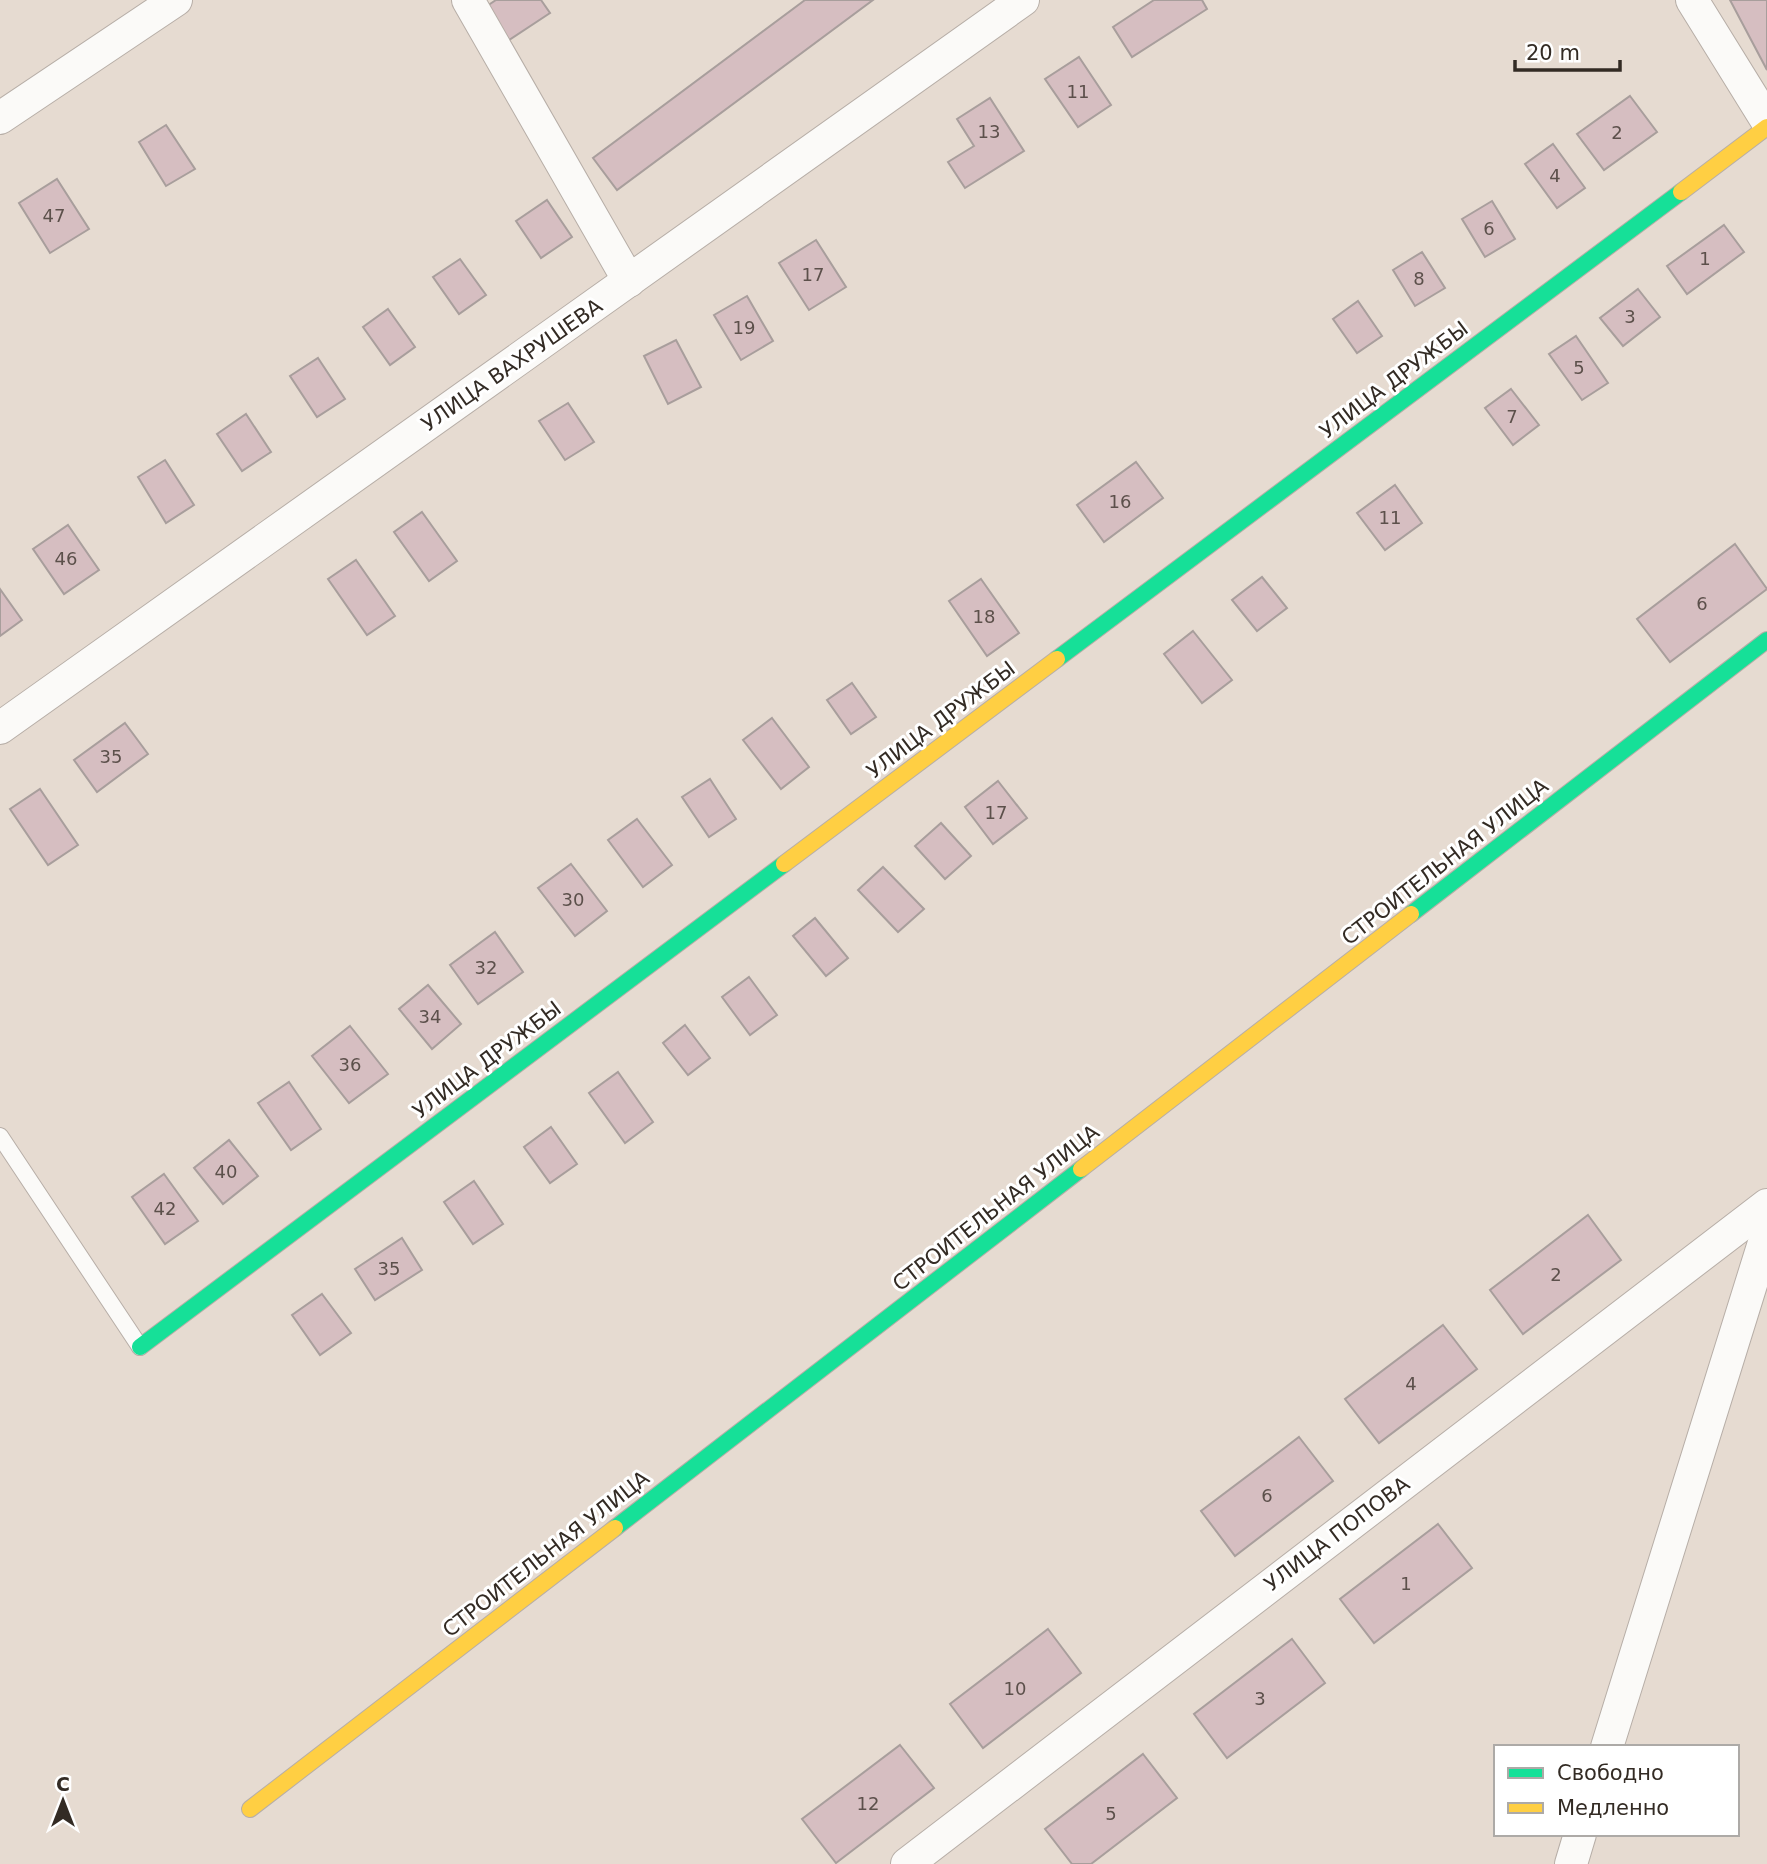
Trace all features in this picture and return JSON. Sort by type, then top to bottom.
[{"type":"street","points":[[0,118],[176,0]]},
{"type":"street","points":[[468,0],[629,281]]},
{"type":"street","name":"УЛИЦА ВАХРУШЕВА","points":[[0,728],[1023,0]]},
{"type":"street","points":[[1692,0],[1767,124]]},
{"type":"street","name":"УЛИЦА ДРУЖБЫ","points":[[140,1347],[1767,124]]},
{"type":"street","name":"СТРОИТЕЛЬНАЯ УЛИЦА","points":[[250,1809],[1767,640]]},
{"type":"street","name":"УЛИЦА ПОПОВА","points":[[907,1864],[1767,1205]]},
{"type":"street","points":[[1608,1745],[1767,1233]]},
{"type":"street","points":[[1571,1864],[1579,1836]]},
{"type":"lane","points":[[0,1136],[140,1347]]},
{"type":"building","points":[[496,0],[541,0],[550,13],[509,40],[487,6]]},
{"type":"building","points":[[805,0],[873,0],[617,190],[593,158]]},
{"type":"building","points":[[1154,0],[1202,0],[1207,9],[1132,57],[1113,27]]},
{"type":"building","points":[[1730,0],[1767,0],[1767,70]]},
{"type":"building","points":[[1079,57],[1111,105],[1078,127],[1045,79]]},
{"type":"building","points":[[1630,96],[1657,132],[1604,170],[1577,134]]},
{"type":"building","points":[[990,98],[1024,151],[965,188],[948,162],[974,146],[957,119]]},
{"type":"building","points":[[166,125],[195,169],[166,186],[139,142]]},
{"type":"building","points":[[1553,144],[1585,188],[1557,208],[1525,164]]},
{"type":"building","points":[[57,179],[89,229],[50,253],[19,203]]},
{"type":"building","points":[[547,200],[572,237],[541,258],[516,221]]},
{"type":"building","points":[[1492,201],[1515,239],[1485,257],[1462,219]]},
{"type":"building","points":[[1724,225],[1744,252],[1687,294],[1667,266]]},
{"type":"building","points":[[816,240],[846,287],[809,310],[779,263]]},
{"type":"building","points":[[1422,252],[1445,288],[1415,306],[1393,270]]},
{"type":"building","points":[[460,259],[486,295],[459,314],[433,277]]},
{"type":"building","points":[[1638,289],[1660,317],[1623,346],[1600,318]]},
{"type":"building","points":[[747,296],[773,341],[741,360],[714,315]]},
{"type":"building","points":[[1358,301],[1382,336],[1357,353],[1333,319]]},
{"type":"building","points":[[388,309],[415,347],[390,365],[363,327]]},
{"type":"building","points":[[1576,336],[1608,383],[1582,400],[1549,354]]},
{"type":"building","points":[[676,340],[701,387],[668,404],[644,356]]},
{"type":"building","points":[[318,358],[345,399],[317,417],[290,376]]},
{"type":"building","points":[[1511,389],[1539,425],[1513,445],[1485,408]]},
{"type":"building","points":[[568,403],[594,442],[565,460],[539,421]]},
{"type":"building","points":[[246,414],[271,452],[242,471],[217,434]]},
{"type":"building","points":[[165,460],[194,505],[166,523],[138,477]]},
{"type":"building","points":[[1136,462],[1163,498],[1104,542],[1077,505]]},
{"type":"building","points":[[1395,485],[1422,523],[1385,550],[1357,513]]},
{"type":"building","points":[[422,512],[457,561],[429,581],[394,532]]},
{"type":"building","points":[[68,525],[99,570],[64,594],[33,549]]},
{"type":"building","points":[[1735,544],[1767,589],[1670,662],[1637,619]]},
{"type":"building","points":[[356,560],[395,616],[367,635],[328,579]]},
{"type":"building","points":[[1262,577],[1287,608],[1257,631],[1232,600]]},
{"type":"building","points":[[981,579],[1019,633],[987,656],[949,601]]},
{"type":"building","points":[[0,589],[22,620],[0,636]]},
{"type":"building","points":[[1193,631],[1232,680],[1202,703],[1164,654]]},
{"type":"building","points":[[852,683],[876,717],[851,734],[827,700]]},
{"type":"building","points":[[772,718],[809,767],[781,789],[743,740]]},
{"type":"building","points":[[125,723],[148,754],[97,792],[74,760]]},
{"type":"building","points":[[710,779],[736,819],[709,837],[682,797]]},
{"type":"building","points":[[998,781],[1027,818],[993,844],[965,807]]},
{"type":"building","points":[[40,789],[78,845],[48,865],[10,809]]},
{"type":"building","points":[[637,819],[672,865],[643,887],[608,840]]},
{"type":"building","points":[[941,823],[971,856],[945,879],[915,846]]},
{"type":"building","points":[[571,864],[607,911],[575,936],[538,888]]},
{"type":"building","points":[[883,867],[924,909],[898,932],[858,890]]},
{"type":"building","points":[[815,918],[848,958],[826,976],[793,936]]},
{"type":"building","points":[[495,932],[523,972],[478,1004],[450,965]]},
{"type":"building","points":[[749,977],[777,1015],[750,1035],[722,997]]},
{"type":"building","points":[[428,985],[461,1024],[432,1049],[399,1009]]},
{"type":"building","points":[[685,1025],[710,1058],[688,1075],[663,1043]]},
{"type":"building","points":[[350,1026],[388,1074],[349,1103],[312,1056]]},
{"type":"building","points":[[618,1072],[653,1122],[625,1143],[589,1093]]},
{"type":"building","points":[[289,1082],[321,1129],[291,1150],[258,1103]]},
{"type":"building","points":[[551,1127],[577,1164],[550,1183],[524,1147]]},
{"type":"building","points":[[229,1140],[258,1176],[223,1204],[194,1168]]},
{"type":"building","points":[[164,1174],[198,1221],[165,1244],[132,1197]]},
{"type":"building","points":[[474,1181],[503,1224],[473,1244],[444,1202]]},
{"type":"building","points":[[1588,1215],[1621,1260],[1523,1334],[1490,1290]]},
{"type":"building","points":[[402,1238],[422,1270],[375,1300],[355,1269]]},
{"type":"building","points":[[322,1294],[351,1333],[320,1355],[292,1315]]},
{"type":"building","points":[[1443,1325],[1477,1369],[1379,1443],[1345,1399]]},
{"type":"building","points":[[1299,1437],[1333,1481],[1235,1556],[1201,1511]]},
{"type":"building","points":[[1438,1524],[1472,1568],[1374,1643],[1340,1599]]},
{"type":"building","points":[[1048,1629],[1081,1673],[983,1748],[950,1704]]},
{"type":"building","points":[[1292,1639],[1325,1683],[1227,1758],[1194,1714]]},
{"type":"building","points":[[900,1745],[934,1788],[836,1863],[802,1819]]},
{"type":"building","points":[[1143,1754],[1177,1798],[1091,1864],[1072,1864],[1045,1829]]},
{"type":"traffic: fast","points":[[1057,659],[1681,192]]},
{"type":"traffic: fast","points":[[1411,914],[1767,640]]},
{"type":"traffic: fast","points":[[140,1347],[784,864]]},
{"type":"traffic: fast","points":[[615,1528],[1081,1169]]},
{"type":"traffic: slow","points":[[1681,192],[1767,127]]},
{"type":"traffic: slow","points":[[784,864],[1057,659]]},
{"type":"traffic: slow","points":[[1081,1169],[1411,914]]},
{"type":"traffic: slow","points":[[250,1809],[615,1528]]}]
